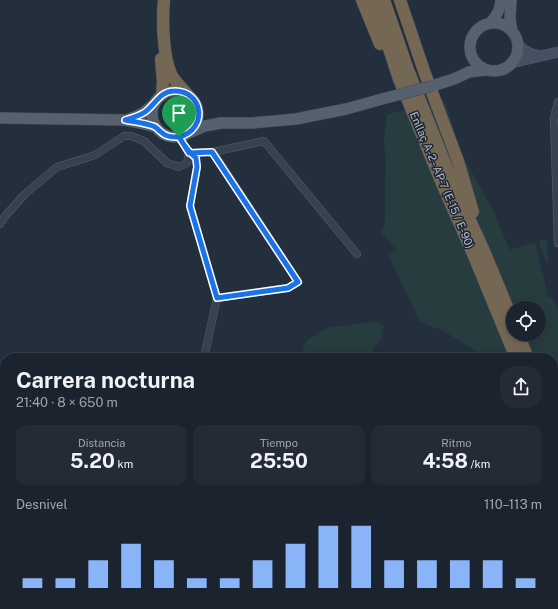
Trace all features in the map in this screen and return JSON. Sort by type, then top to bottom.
[{"type":"highway","points":[[158,100],[163,82],[158,37],[159,0]]},
{"type":"highway","points":[[164,0],[164,36],[168,64],[172,76],[187,94]]},
{"type":"highway","points":[[362,0],[434,182],[479,254]]},
{"type":"highway","name":"Enllaç A-2 - AP-7 (E-15 / E-90)","points":[[374,0],[399,79],[443,186],[506,307]]},
{"type":"highway","name":"Enllaç A-2 - AP-7 (E-15 / E-90)","points":[[384,0],[408,70],[452,181],[514,353]]},
{"type":"highway","points":[[400,0],[424,71],[458,161],[479,254]]},
{"type":"highway","points":[[521,341],[526,353]]},
{"type":"main road","points":[[511,0],[510,19],[512,31]]},
{"type":"main road","points":[[490,23],[496,17],[500,6]]},
{"type":"main road","points":[[158,100],[152,110],[153,122],[162,133],[170,137],[185,136],[205,126],[221,123],[252,123],[296,119],[346,109],[432,86],[454,79],[469,72],[501,70],[508,66],[516,56],[518,44],[512,31],[506,26],[498,23],[482,25],[471,37],[469,45],[470,54],[479,66],[486,70]]},
{"type":"main road","points":[[518,44],[526,52],[540,56]]},
{"type":"main road","points":[[511,63],[556,52]]},
{"type":"main road","points":[[454,79],[463,68],[470,54]]},
{"type":"main road","points":[[125,120],[136,117],[145,112],[167,92],[180,91],[191,97],[206,114],[221,123]]},
{"type":"main road","points":[[191,132],[198,120],[199,112],[197,105]]},
{"type":"main road","points":[[0,118],[125,120],[156,127]]},
{"type":"street","points":[[558,105],[556,119],[558,243]]},
{"type":"street","points":[[0,224],[25,194],[57,167],[95,155],[124,136],[131,136],[144,141],[167,162],[179,167],[187,163],[189,153]]},
{"type":"street","points":[[179,137],[189,153],[196,158],[197,167],[190,206],[217,298],[205,353]]},
{"type":"street","points":[[189,153],[212,152],[264,141],[357,254]]},
{"type":"street","points":[[212,152],[298,282],[288,288],[217,298]]},
{"type":"green space","points":[[445,101],[460,151],[493,210],[510,250],[535,242],[547,296],[552,298],[558,310],[558,353],[477,353],[444,331],[420,322],[388,254],[397,250],[381,232],[385,221],[386,166],[384,138],[387,115]]},
{"type":"green space","points":[[546,240],[547,243],[547,263],[540,247],[540,242]]},
{"type":"green space","points":[[375,322],[384,325],[381,339],[373,349],[373,353],[302,353],[306,341],[330,327]]},
{"type":"route","points":[[179,137],[170,137],[162,133],[156,127],[125,120],[136,117],[145,112],[167,92],[180,91],[191,97],[197,105],[199,112],[198,120],[191,132],[185,136],[179,137],[189,153],[212,152],[298,282],[288,288],[217,298],[190,206],[197,167],[196,158],[189,153],[182,142],[179,137]]}]
